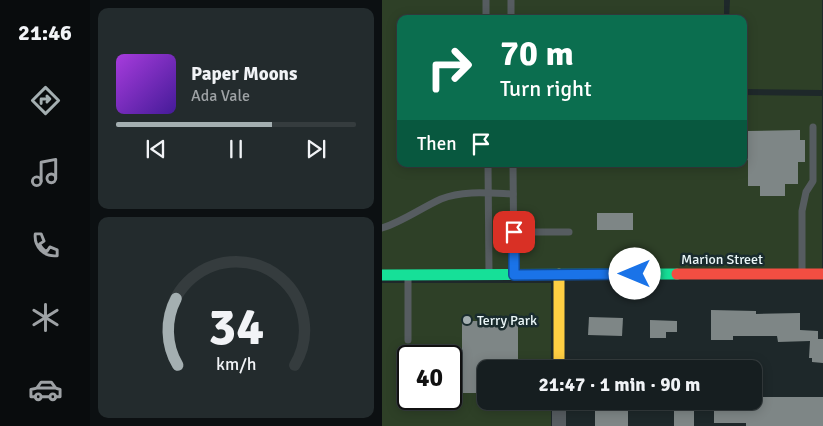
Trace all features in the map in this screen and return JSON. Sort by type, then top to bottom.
[{"type":"street","points":[[558,274],[559,360]]},
{"type":"street","name":"Marion Street","points":[[382,275],[822,274]]},
{"type":"street","points":[[559,410],[559,426]]},
{"type":"lane","points":[[486,0],[486,15]]},
{"type":"lane","points":[[511,0],[512,15]]},
{"type":"lane","points":[[802,274],[802,211],[806,192],[813,181],[813,127]]},
{"type":"lane","points":[[488,167],[489,275]]},
{"type":"lane","points":[[513,167],[514,275]]},
{"type":"lane","points":[[382,228],[442,198],[454,195],[488,193],[513,194]]},
{"type":"lane","points":[[514,232],[568,232]]},
{"type":"lane","points":[[408,275],[408,340]]},
{"type":"green space","points":[[382,0],[724,0],[724,15],[397,15],[397,167],[747,167],[747,95],[822,96],[822,270],[382,270]]},
{"type":"green space","points":[[730,0],[822,0],[822,90],[747,89],[747,15],[729,15]]},
{"type":"green space","name":"Terry Park","points":[[382,283],[551,283],[551,360],[477,360],[477,410],[551,410],[551,426],[382,426]]},
{"type":"building","points":[[800,130],[800,140],[805,140],[805,162],[798,162],[798,184],[785,184],[785,196],[760,196],[760,186],[748,186],[747,131]]},
{"type":"building","points":[[597,213],[633,213],[633,230],[597,230]]},
{"type":"building","points":[[711,310],[756,311],[756,314],[800,313],[800,330],[818,331],[818,339],[823,339],[823,363],[812,362],[812,358],[809,358],[810,341],[778,342],[777,336],[733,336],[733,340],[711,340]]},
{"type":"building","points":[[589,317],[623,318],[622,336],[588,335]]},
{"type":"building","points":[[650,320],[677,321],[677,332],[666,332],[666,338],[650,338]]},
{"type":"building","points":[[462,321],[518,321],[518,360],[477,360],[477,393],[462,393]]},
{"type":"building","points":[[590,359],[619,359],[619,360]]},
{"type":"building","points":[[762,397],[823,397],[823,426],[746,426],[746,423],[714,423],[714,410],[762,410]]},
{"type":"building","points":[[628,410],[628,426],[595,426],[595,411]]},
{"type":"building","points":[[674,410],[694,410],[694,426],[674,426]]},
{"type":"traffic: fast","points":[[382,275],[677,274]]},
{"type":"traffic: slow","points":[[559,274],[559,360]]},
{"type":"traffic: jam","points":[[677,274],[823,274]]},
{"type":"place","name":"Terry Park","points":[[467,320]]},
{"type":"route","points":[[514,232],[514,275],[635,274]]}]
